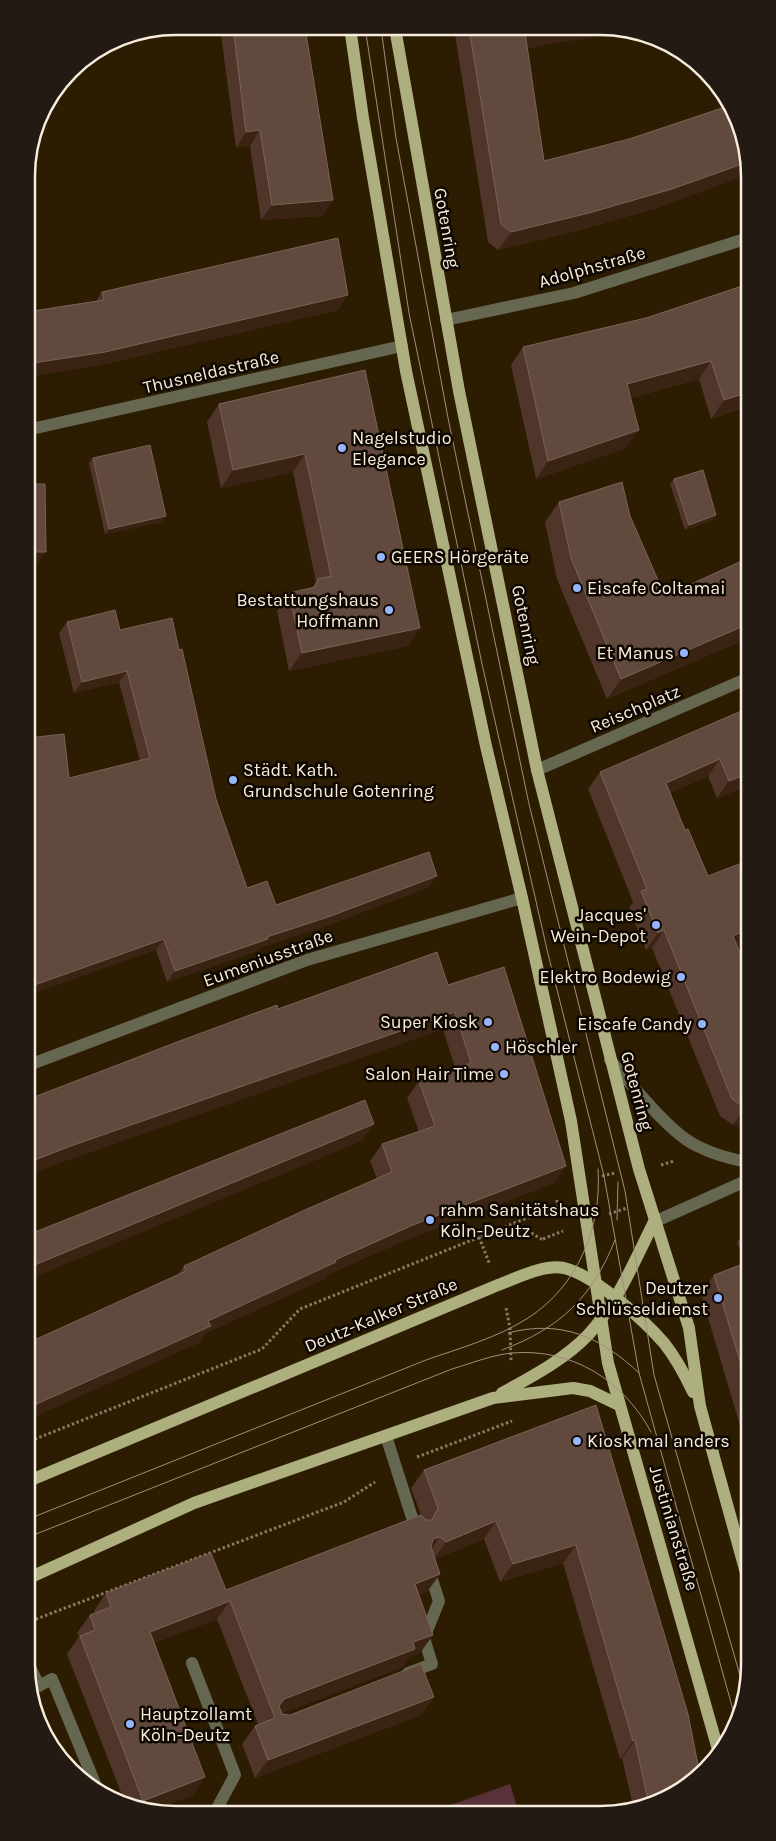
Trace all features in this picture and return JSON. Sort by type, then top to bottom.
[{"type":"main road","points":[[351,35],[402,346],[486,746],[522,898]]},
{"type":"main road","name":"Gotenring","points":[[395,35],[446,320],[537,770],[610,1060],[654,1222]]},
{"type":"main road","name":"Justinianstraße","points":[[522,898],[571,1121],[600,1321],[619,1405],[680,1607],[717,1744]]},
{"type":"main road","points":[[518,1390],[562,1357],[600,1321],[654,1222]]},
{"type":"main road","points":[[654,1222],[689,1328],[700,1406],[741,1555]]},
{"type":"main road","name":"Deutz-Kalker Straße","points":[[35,1478],[498,1285],[539,1271],[563,1268],[594,1282],[663,1343],[686,1377],[700,1406]]},
{"type":"main road","points":[[35,1575],[194,1503],[518,1390],[573,1388],[590,1391],[619,1405]]},
{"type":"street","name":"Adolphstraße","points":[[446,320],[574,293],[741,240]]},
{"type":"street","name":"Thusneldastraße","points":[[35,428],[402,346]]},
{"type":"street","name":"Reischplatz","points":[[537,770],[741,681]]},
{"type":"street","name":"Eumeniusstraße","points":[[35,1062],[307,960],[484,907],[522,898]]},
{"type":"street","points":[[610,1060],[670,1125],[695,1146],[726,1158],[741,1161]]},
{"type":"street","points":[[654,1222],[741,1183]]},
{"type":"street","points":[[386,1436],[416,1530]]},
{"type":"street","points":[[394,1678],[432,1664],[424,1638],[439,1601],[426,1563]]},
{"type":"street","points":[[192,1663],[235,1775],[218,1806]]},
{"type":"street","points":[[37,1687],[52,1679],[93,1778]]},
{"type":"path","points":[[35,1440],[262,1349],[300,1309],[514,1223],[543,1239]]},
{"type":"path","points":[[35,1619],[344,1502],[411,1459],[528,1416],[511,1369],[508,1312],[479,1237]]},
{"type":"shaded area","points":[[510,1784],[517,1806],[448,1806]]},
{"type":"building","points":[[234,35],[306,35],[333,200],[272,205],[260,130],[246,132]]},
{"type":"building","points":[[470,35],[525,35],[544,161],[629,139],[723,108],[730,122],[736,140],[740,165],[672,189],[589,213],[511,232],[501,224]]},
{"type":"building","points":[[338,238],[348,295],[105,352],[35,363],[35,311],[104,300],[102,292]]},
{"type":"building","points":[[741,286],[741,395],[724,400],[711,361],[627,384],[639,430],[548,461],[523,347],[646,318]]},
{"type":"building","points":[[365,370],[420,628],[302,653],[289,593],[315,587],[318,579],[331,576],[305,454],[233,470],[219,404]]},
{"type":"building","points":[[150,445],[166,516],[109,529],[93,458]]},
{"type":"building","points":[[703,470],[716,515],[689,525],[674,479]]},
{"type":"building","points":[[622,482],[630,516],[665,596],[741,561],[741,627],[621,679],[571,558],[559,502]]},
{"type":"building","points":[[35,484],[45,484],[46,552],[35,552]]},
{"type":"building","points":[[115,610],[120,630],[172,618],[179,650],[182,649],[216,799],[247,888],[267,881],[276,905],[429,852],[437,876],[331,916],[267,937],[268,939],[175,971],[164,939],[35,985],[35,737],[64,734],[69,778],[150,758],[127,671],[82,682],[67,622]]},
{"type":"building","points":[[741,711],[741,776],[729,781],[720,759],[666,783],[685,830],[688,829],[708,876],[741,863],[741,933],[733,936],[741,955],[741,1105],[732,1099],[664,930],[658,933],[641,891],[647,889],[600,772]]},
{"type":"building","points":[[437,952],[448,985],[504,967],[566,1166],[413,1225],[335,1260],[336,1262],[208,1321],[211,1326],[35,1405],[35,1340],[186,1271],[184,1266],[392,1172],[382,1144],[435,1126],[419,1081],[471,1063],[455,1012],[35,1160],[35,1097],[277,1005],[278,1009]]},
{"type":"building","points":[[365,1100],[374,1124],[35,1265],[35,1232]]},
{"type":"building","points":[[741,1265],[741,1364],[714,1275]]},
{"type":"building","points":[[596,1405],[688,1714],[698,1766],[670,1787],[647,1797],[635,1740],[633,1741],[576,1545],[513,1564],[496,1521],[446,1542],[440,1537],[433,1539],[431,1547],[440,1574],[415,1584],[433,1635],[413,1642],[415,1649],[284,1699],[279,1706],[282,1714],[290,1715],[421,1664],[434,1697],[268,1760],[255,1726],[275,1718],[230,1601],[150,1632],[205,1777],[143,1801],[80,1636],[95,1630],[90,1615],[111,1607],[106,1593],[211,1553],[226,1590],[421,1515],[426,1520],[432,1520],[438,1508],[424,1470]]},
{"type":"tram line","points":[[366,35],[409,313],[482,664],[548,954],[604,1176],[639,1373],[733,1710]]},
{"type":"tram line","points":[[382,35],[396,138],[448,418],[529,804],[625,1191],[654,1375],[741,1678]]},
{"type":"tram line","points":[[35,1516],[426,1360],[491,1337],[528,1318],[546,1305],[561,1289],[583,1253],[591,1233],[596,1212],[598,1169]]},
{"type":"tram line","points":[[617,1220],[618,1182]]},
{"type":"tram line","points":[[502,1350],[541,1332],[572,1309],[596,1279],[615,1240]]},
{"type":"tram line","points":[[508,1333],[545,1328],[579,1334],[610,1350],[639,1373]]},
{"type":"tram line","points":[[35,1534],[452,1369],[504,1354],[534,1353],[555,1356],[575,1362],[594,1371],[626,1397],[651,1432]]},
{"type":"place","name":"Nagelstudio Elegance","points":[[342,448]]},
{"type":"place","name":"GEERS Hörgeräte","points":[[381,557]]},
{"type":"place","name":"Eiscafe Coltamai","points":[[577,588]]},
{"type":"place","name":"Bestattungshaus Hoffmann","points":[[389,610]]},
{"type":"place","name":"Et Manus","points":[[684,653]]},
{"type":"place","name":"Städt. Kath. Grundschule Gotenring","points":[[233,780]]},
{"type":"place","name":"Jacques' Wein-Depot","points":[[656,925]]},
{"type":"place","name":"Elektro Bodewig","points":[[681,977]]},
{"type":"place","name":"Super Kiosk","points":[[488,1022]]},
{"type":"place","name":"Eiscafe Candy","points":[[702,1024]]},
{"type":"place","name":"Höschler","points":[[495,1047]]},
{"type":"place","name":"Salon Hair Time","points":[[504,1074]]},
{"type":"place","name":"rahm Sanitätshaus Köln-Deutz","points":[[430,1220]]},
{"type":"place","name":"Deutzer Schlüsseldienst","points":[[718,1298]]},
{"type":"place","name":"Kiosk mal anders","points":[[577,1441]]},
{"type":"place","name":"Hauptzollamt Köln-Deutz","points":[[130,1724]]}]
